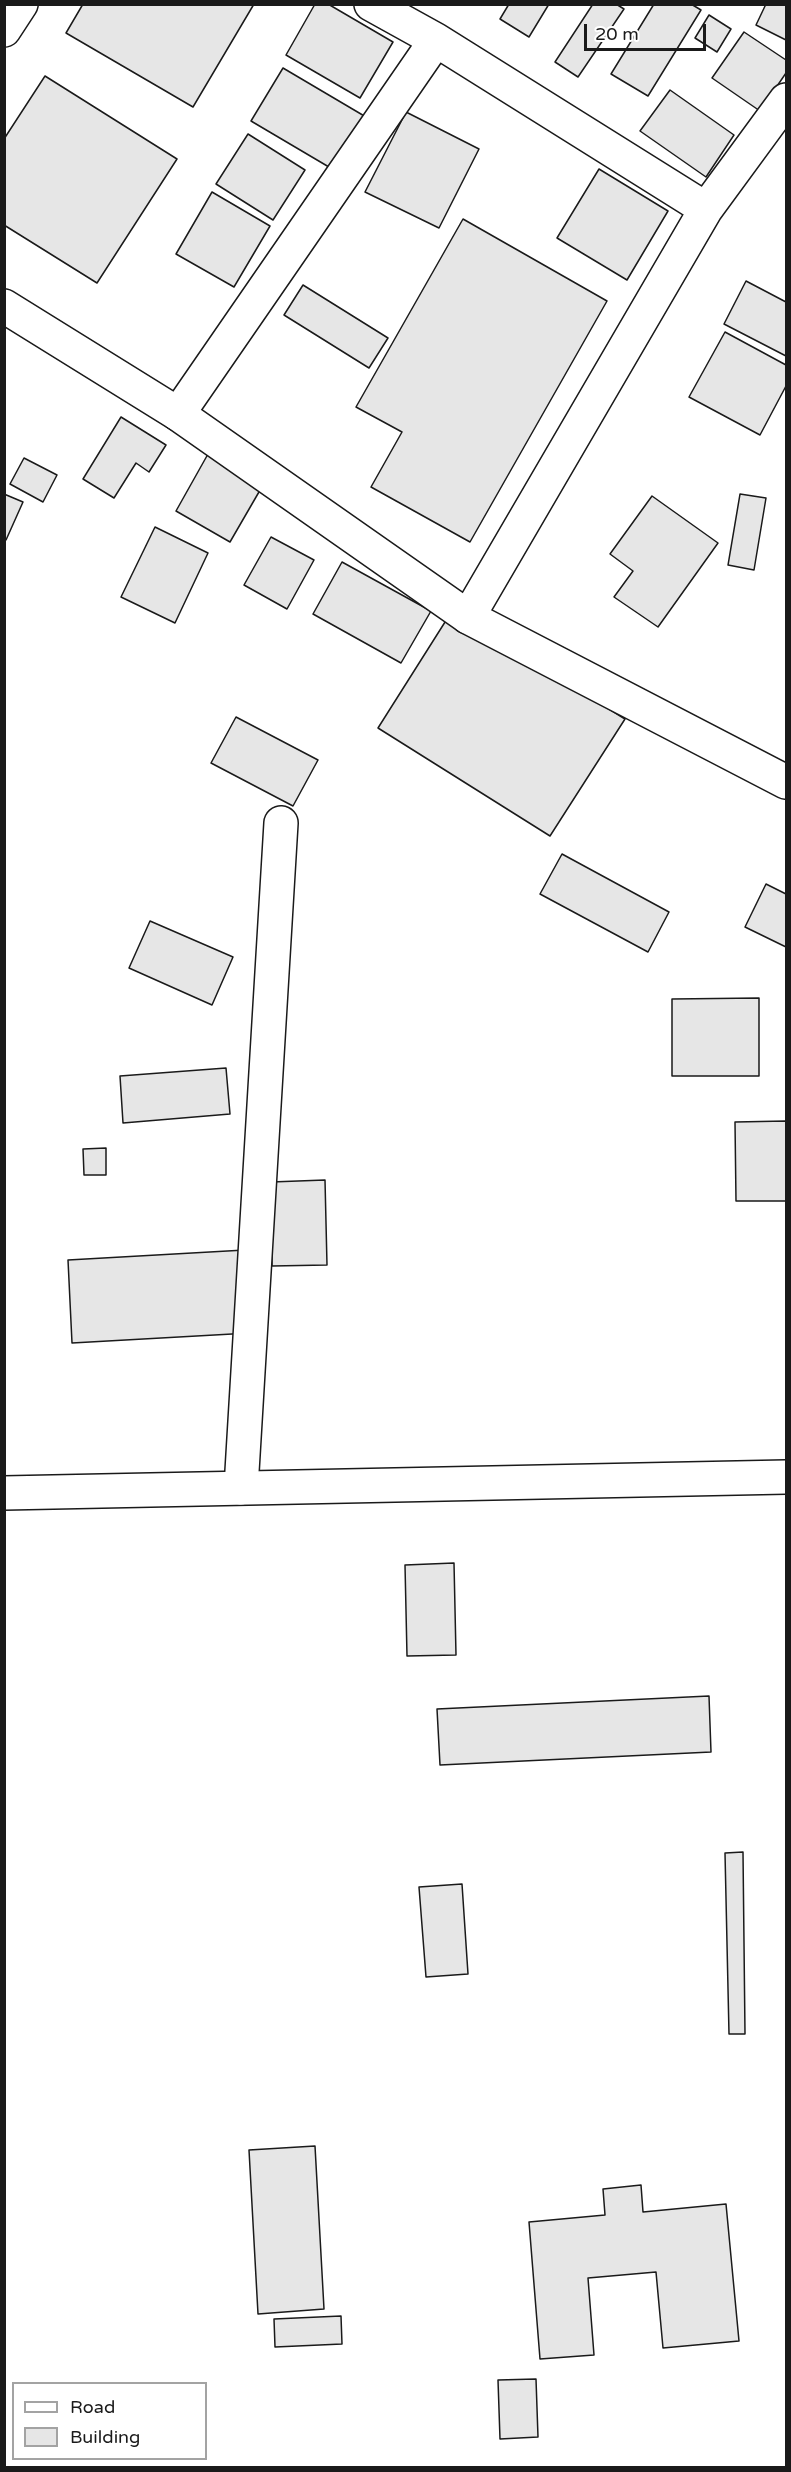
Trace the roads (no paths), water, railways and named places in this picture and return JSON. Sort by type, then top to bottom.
[{"type":"street","points":[[4,30],[21,4]]},
{"type":"street","points":[[371,4],[436,40],[706,209]]},
{"type":"street","points":[[178,414],[436,40]]},
{"type":"street","points":[[468,617],[706,209],[786,100]]},
{"type":"street","points":[[4,306],[178,414],[468,617],[786,782]]},
{"type":"street","points":[[241,1488],[280,823]]},
{"type":"street","points":[[4,1493],[786,1477]]}]
